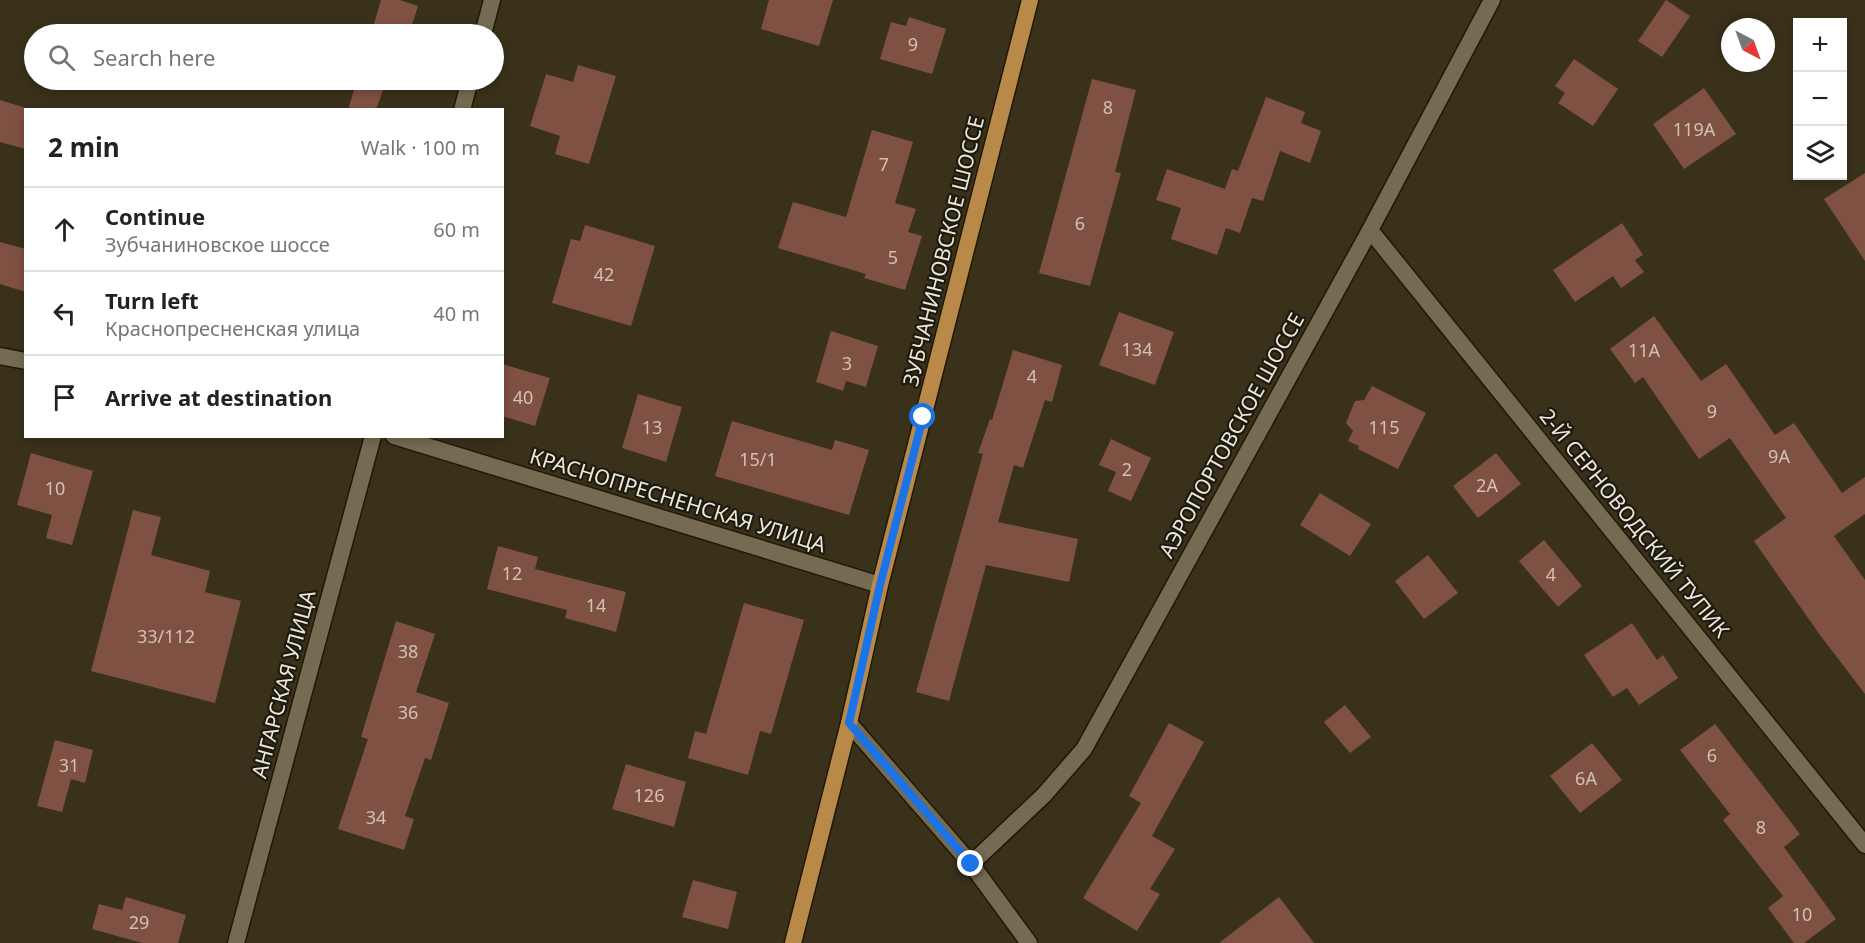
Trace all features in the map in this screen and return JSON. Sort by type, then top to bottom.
[{"type":"main road","name":"ЗУБЧАНИНОВСКОЕ ШОССЕ","points":[[849,723],[880,585],[1030,0]]},
{"type":"main road","points":[[793,943],[849,723]]},
{"type":"street","points":[[486,24],[492,0]]},
{"type":"street","name":"АЭРОПОРТОВСКОЕ ШОССЕ","points":[[971,864],[1044,795],[1084,749],[1370,230],[1492,0]]},
{"type":"street","points":[[463,108],[467,90]]},
{"type":"street","name":"2-Й СЕРНОВОДСКИЙ ТУПИК","points":[[1370,230],[1865,845]]},
{"type":"street","points":[[0,356],[24,361]]},
{"type":"street","name":"АНГАРСКАЯ УЛИЦА","points":[[236,943],[372,438]]},
{"type":"street","name":"КРАСНОПРЕСНЕНСКАЯ УЛИЦА","points":[[401,438],[880,585]]},
{"type":"street","points":[[849,723],[971,864],[1029,943]]},
{"type":"building","points":[[381,0],[400,0],[418,6],[412,24],[374,24]]},
{"type":"building","points":[[769,0],[833,0],[819,46],[761,29]]},
{"type":"building","points":[[1666,0],[1690,16],[1662,57],[1638,41]]},
{"type":"building","points":[[909,17],[946,29],[932,74],[880,59],[891,22],[906,26]]},
{"type":"building","points":[[1574,59],[1618,89],[1593,126],[1558,103],[1565,93],[1555,86]]},
{"type":"building","points":[[578,65],[616,76],[589,164],[555,154],[560,136],[530,126],[546,74],[573,82]]},
{"type":"building","points":[[1092,79],[1136,90],[1115,172],[1121,173],[1090,286],[1039,273]]},
{"type":"building","points":[[1704,88],[1736,134],[1684,169],[1653,124]]},
{"type":"building","points":[[354,90],[383,90],[377,108],[349,108]]},
{"type":"building","points":[[1266,97],[1305,112],[1301,123],[1321,131],[1310,163],[1280,151],[1263,201],[1252,198],[1240,233],[1226,228],[1217,255],[1171,239],[1181,208],[1156,200],[1167,169],[1225,189],[1232,169],[1238,171]]},
{"type":"building","points":[[0,100],[26,108],[24,108],[24,148],[0,142]]},
{"type":"building","points":[[872,130],[913,142],[895,203],[916,209],[908,232],[922,236],[905,290],[864,278],[866,274],[778,248],[793,202],[846,217]]},
{"type":"building","points":[[1865,173],[1865,261],[1824,199]]},
{"type":"building","points":[[1622,223],[1643,255],[1635,260],[1644,272],[1621,288],[1613,276],[1575,302],[1553,270]]},
{"type":"building","points":[[585,225],[655,246],[631,326],[552,303],[571,239],[580,241]]},
{"type":"building","points":[[0,242],[24,248],[24,291],[0,284]]},
{"type":"building","points":[[1119,312],[1174,332],[1155,385],[1099,365]]},
{"type":"building","points":[[1654,316],[1701,381],[1726,364],[1775,435],[1794,423],[1842,493],[1865,477],[1865,514],[1834,536],[1865,580],[1865,694],[1754,541],[1786,518],[1730,438],[1699,459],[1643,377],[1635,383],[1610,349]]},
{"type":"building","points":[[831,331],[878,346],[866,387],[846,381],[843,391],[816,382]]},
{"type":"building","points":[[1013,350],[1062,365],[1052,402],[1045,400],[1023,468],[1014,465],[998,522],[1078,539],[1069,582],[986,565],[949,701],[916,692],[983,454],[978,453],[990,419],[992,420]]},
{"type":"building","points":[[504,365],[550,378],[535,426],[504,417]]},
{"type":"building","points":[[1372,386],[1426,413],[1398,469],[1358,449],[1359,446],[1348,441],[1353,431],[1346,423],[1355,401],[1364,400]]},
{"type":"building","points":[[638,394],[682,407],[666,462],[622,448]]},
{"type":"building","points":[[732,421],[832,450],[835,440],[869,450],[849,515],[715,476]]},
{"type":"building","points":[[1111,439],[1151,458],[1131,501],[1108,491],[1116,472],[1099,465]]},
{"type":"building","points":[[31,453],[93,471],[72,545],[46,538],[52,515],[17,505]]},
{"type":"building","points":[[1496,453],[1521,484],[1478,518],[1453,486]]},
{"type":"building","points":[[1320,493],[1371,524],[1350,556],[1300,525]]},
{"type":"building","points":[[133,510],[161,517],[151,555],[210,571],[205,592],[241,601],[215,703],[91,671]]},
{"type":"building","points":[[1544,540],[1582,586],[1558,607],[1519,561]]},
{"type":"building","points":[[498,546],[538,557],[535,569],[626,592],[616,632],[565,618],[567,610],[487,589]]},
{"type":"building","points":[[1428,555],[1458,593],[1424,619],[1395,581]]},
{"type":"building","points":[[744,603],[804,620],[771,734],[760,731],[748,775],[688,758],[695,731],[706,734]]},
{"type":"building","points":[[396,621],[435,634],[416,692],[449,703],[431,760],[425,758],[405,816],[414,819],[404,850],[338,829],[368,739],[361,737]]},
{"type":"building","points":[[1632,623],[1657,660],[1663,655],[1678,678],[1639,705],[1627,688],[1613,697],[1584,655]]},
{"type":"building","points":[[1345,705],[1371,737],[1350,753],[1324,722]]},
{"type":"building","points":[[1169,723],[1204,742],[1152,836],[1175,849],[1150,889],[1160,894],[1137,931],[1083,898],[1141,803],[1129,796]]},
{"type":"building","points":[[1715,724],[1800,834],[1784,847],[1836,919],[1804,943],[1794,943],[1768,908],[1783,896],[1723,820],[1730,814],[1680,750]]},
{"type":"building","points":[[55,740],[93,750],[85,783],[71,779],[62,812],[37,806]]},
{"type":"building","points":[[1592,743],[1622,780],[1580,813],[1550,776]]},
{"type":"building","points":[[626,764],[686,782],[674,827],[612,809]]},
{"type":"building","points":[[693,880],[737,892],[728,929],[682,917]]},
{"type":"building","points":[[126,897],[186,915],[178,943],[142,943],[92,929],[99,904],[122,910]]},
{"type":"building","points":[[1279,897],[1314,943],[1219,943]]},
{"type":"route","points":[[923,417],[857,680],[849,723],[971,864]]}]
